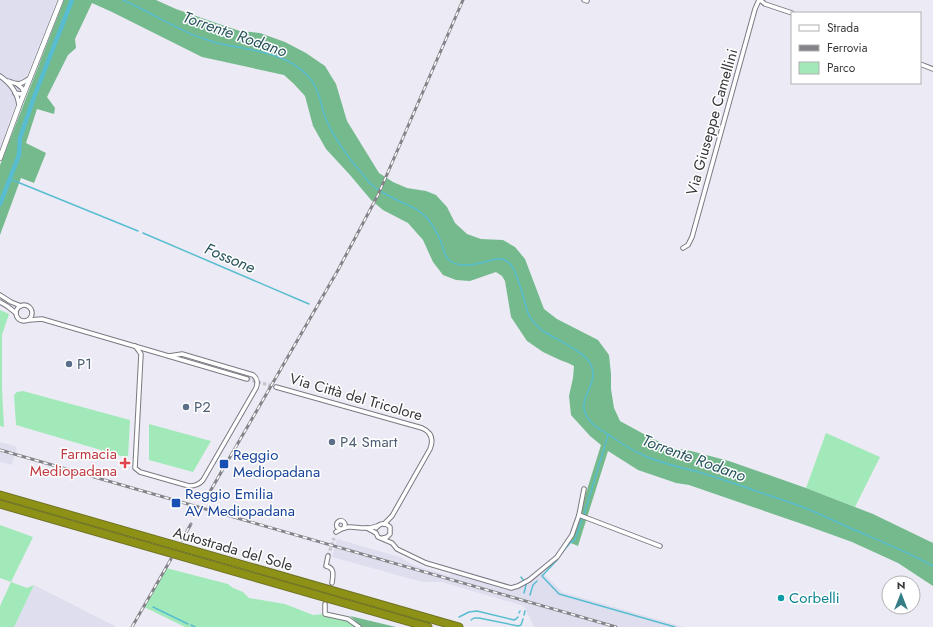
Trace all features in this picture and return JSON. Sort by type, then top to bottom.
[{"type":"highway","name":"Autostrada del Sole","points":[[0,495],[459,627]]},
{"type":"highway","name":"Autostrada del Sole","points":[[0,504],[428,627]]},
{"type":"street","points":[[0,158],[61,0]]},
{"type":"street","points":[[760,0],[765,4],[791,13]]},
{"type":"street","name":"Via Giuseppe Camellini","points":[[683,248],[688,245],[692,237],[755,9],[760,0]]},
{"type":"street","points":[[921,64],[933,69]]},
{"type":"street","points":[[0,76],[17,84],[22,88],[24,93]]},
{"type":"street","points":[[17,84],[30,78]]},
{"type":"street","points":[[8,81],[18,98],[19,106]]},
{"type":"street","points":[[15,93],[24,93]]},
{"type":"street","points":[[0,294],[11,302],[20,306],[28,306],[42,320]]},
{"type":"street","points":[[0,302],[16,314],[17,318],[21,321],[42,320],[247,379]]},
{"type":"street","points":[[16,314],[17,309],[20,306]]},
{"type":"street","points":[[29,320],[32,316],[31,310]]},
{"type":"street","points":[[135,346],[141,354],[136,468],[140,472],[193,486],[203,480],[256,389],[257,379],[253,375],[182,354],[169,356]]},
{"type":"street","name":"Via Città del Tricolore","points":[[276,387],[422,428],[429,433],[432,438],[432,445],[392,516]]},
{"type":"street","points":[[367,528],[376,533],[378,537],[383,538],[397,548],[428,564],[514,588],[529,580],[557,557],[572,535],[579,515],[584,489]]},
{"type":"street","points":[[579,515],[660,546]]},
{"type":"street","points":[[351,526],[342,521],[338,522],[336,525],[341,528],[351,526],[367,528],[384,524],[392,516]]},
{"type":"street","points":[[392,516],[390,527],[392,543]]},
{"type":"street","points":[[336,534],[345,526],[345,523]]},
{"type":"street","points":[[384,524],[390,527]]},
{"type":"street","points":[[376,533],[377,526]]},
{"type":"street","points":[[383,538],[390,534]]},
{"type":"street","points":[[328,556],[326,566],[330,567],[333,571],[332,583]]},
{"type":"street","points":[[325,604],[325,614],[348,619],[359,627]]},
{"type":"shaded area","points":[[0,0],[57,0],[10,119],[0,149]]},
{"type":"shaded area","points":[[0,442],[17,447],[12,465],[0,462]]},
{"type":"shaded area","points":[[337,539],[400,557],[413,565],[450,576],[452,568],[510,586],[518,584],[539,569],[562,592],[684,627],[534,627],[524,606],[442,582],[422,582],[332,557]]},
{"type":"shaded area","points":[[34,585],[115,626],[115,627],[14,627]]},
{"type":"green space","points":[[64,0],[156,0],[176,9],[240,31],[260,33],[285,42],[306,53],[325,66],[336,84],[347,121],[379,173],[393,182],[407,188],[426,191],[436,195],[447,207],[455,223],[467,234],[481,239],[503,240],[515,247],[525,259],[544,309],[557,319],[598,340],[609,355],[611,389],[614,408],[620,421],[673,448],[729,461],[806,488],[873,514],[933,543],[933,586],[921,578],[921,575],[916,575],[898,563],[852,542],[689,485],[676,483],[638,470],[608,451],[578,546],[571,543],[570,541],[581,515],[586,493],[601,445],[590,436],[571,415],[569,396],[574,366],[543,352],[527,341],[511,317],[505,281],[502,276],[496,272],[470,281],[456,280],[443,275],[433,262],[423,240],[408,223],[383,210],[371,200],[326,149],[313,126],[305,96],[284,75],[202,57],[92,3],[75,39],[76,48],[68,55],[47,97],[55,108],[54,114],[37,109],[26,143],[46,153],[34,183],[21,178],[0,235],[0,165]]},
{"type":"green space","points":[[0,310],[9,314],[2,335],[4,427],[0,426]]},
{"type":"green space","points":[[23,391],[130,420],[128,458],[16,425],[14,395],[17,392]]},
{"type":"green space","points":[[149,424],[211,441],[193,472],[149,460]]},
{"type":"green space","points":[[826,433],[880,457],[855,507],[806,488]]},
{"type":"green space","points":[[0,525],[33,537],[11,582],[0,578]]},
{"type":"green space","points":[[166,568],[228,584],[243,592],[249,598],[285,604],[313,615],[325,614],[343,618],[359,627],[185,627],[144,607]]},
{"type":"green space","points":[[11,582],[27,588],[34,585],[14,627],[0,627],[0,606]]},
{"type":"green space","points":[[350,616],[396,627],[362,627]]},
{"type":"waterway","points":[[0,204],[19,155],[20,138],[34,97],[72,0]]},
{"type":"waterway","name":"Torrente Rodano","points":[[123,0],[196,36],[217,43],[276,56],[298,67],[307,75],[316,88],[330,129],[348,156],[368,182],[376,189],[420,211],[428,219],[437,233],[445,255],[448,259],[453,263],[466,265],[478,264],[493,259],[501,259],[511,265],[518,278],[527,311],[532,320],[544,331],[584,356],[591,365],[593,373],[592,381],[586,395],[584,409],[587,417],[598,428],[628,447],[652,459],[702,473],[799,506],[933,566]]},
{"type":"waterway","name":"Fossone","points":[[10,179],[138,231]]},
{"type":"waterway","name":"Fossone","points":[[143,233],[309,304]]},
{"type":"waterway","points":[[584,515],[608,435]]},
{"type":"waterway","points":[[560,555],[570,543],[575,540],[582,519]]},
{"type":"waterway","points":[[557,560],[542,576],[559,594],[675,627]]},
{"type":"waterway","points":[[521,577],[524,581]]},
{"type":"waterway","points":[[530,595],[533,585],[537,581]]},
{"type":"waterway","points":[[524,593],[526,584]]},
{"type":"waterway","points":[[153,607],[188,624]]},
{"type":"waterway","points":[[459,617],[469,612],[477,611],[514,620],[518,617]]},
{"type":"waterway","points":[[524,615],[525,611]]},
{"type":"waterway","points":[[471,620],[474,618],[479,618],[518,626],[521,625],[523,619]]},
{"type":"waterway","points":[[191,625],[195,627]]},
{"type":"tunnel","points":[[247,379],[276,387]]},
{"type":"tunnel","points":[[328,556],[334,538]]},
{"type":"tunnel","points":[[325,604],[332,583]]},
{"type":"railway","points":[[208,495],[338,270],[378,195],[463,0]]},
{"type":"railway","points":[[0,450],[616,627]]},
{"type":"railway","points":[[182,540],[191,524]]},
{"type":"railway","points":[[132,627],[171,559]]},
{"type":"place","name":"P1","points":[[69,364]]},
{"type":"place","name":"P2","points":[[186,407]]},
{"type":"place","name":"P4 Smart","points":[[332,442]]},
{"type":"place","name":"Farmacia Mediopadana","points":[[125,463]]},
{"type":"place","name":"Reggio Mediopadana","points":[[224,464]]},
{"type":"place","name":"Reggio Emilia AV Mediopadana","points":[[176,503]]},
{"type":"place","name":"Corbelli","points":[[781,598]]}]
